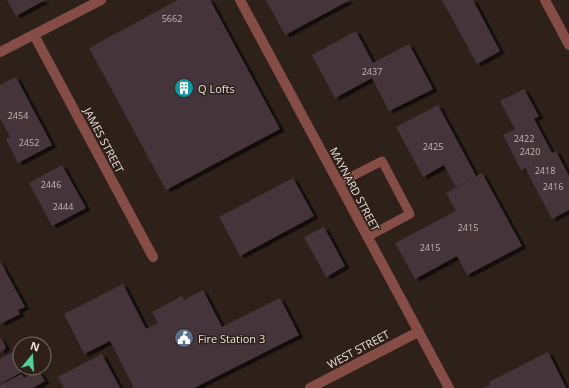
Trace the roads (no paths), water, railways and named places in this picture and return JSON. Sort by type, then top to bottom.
[{"type":"street","points":[[0,52],[101,0]]},
{"type":"street","name":"MAYNARD STREET","points":[[240,0],[449,388]]},
{"type":"street","points":[[545,0],[569,45]]},
{"type":"street","name":"JAMES STREET","points":[[34,35],[153,257]]},
{"type":"street","name":"WEST STREET","points":[[310,388],[418,332]]},
{"type":"lane","points":[[338,183],[382,161],[410,214],[367,237]]},
{"type":"place","name":"Q Lofts","points":[[184,88]]},
{"type":"place","name":"Fire Station 3","points":[[184,338]]}]
